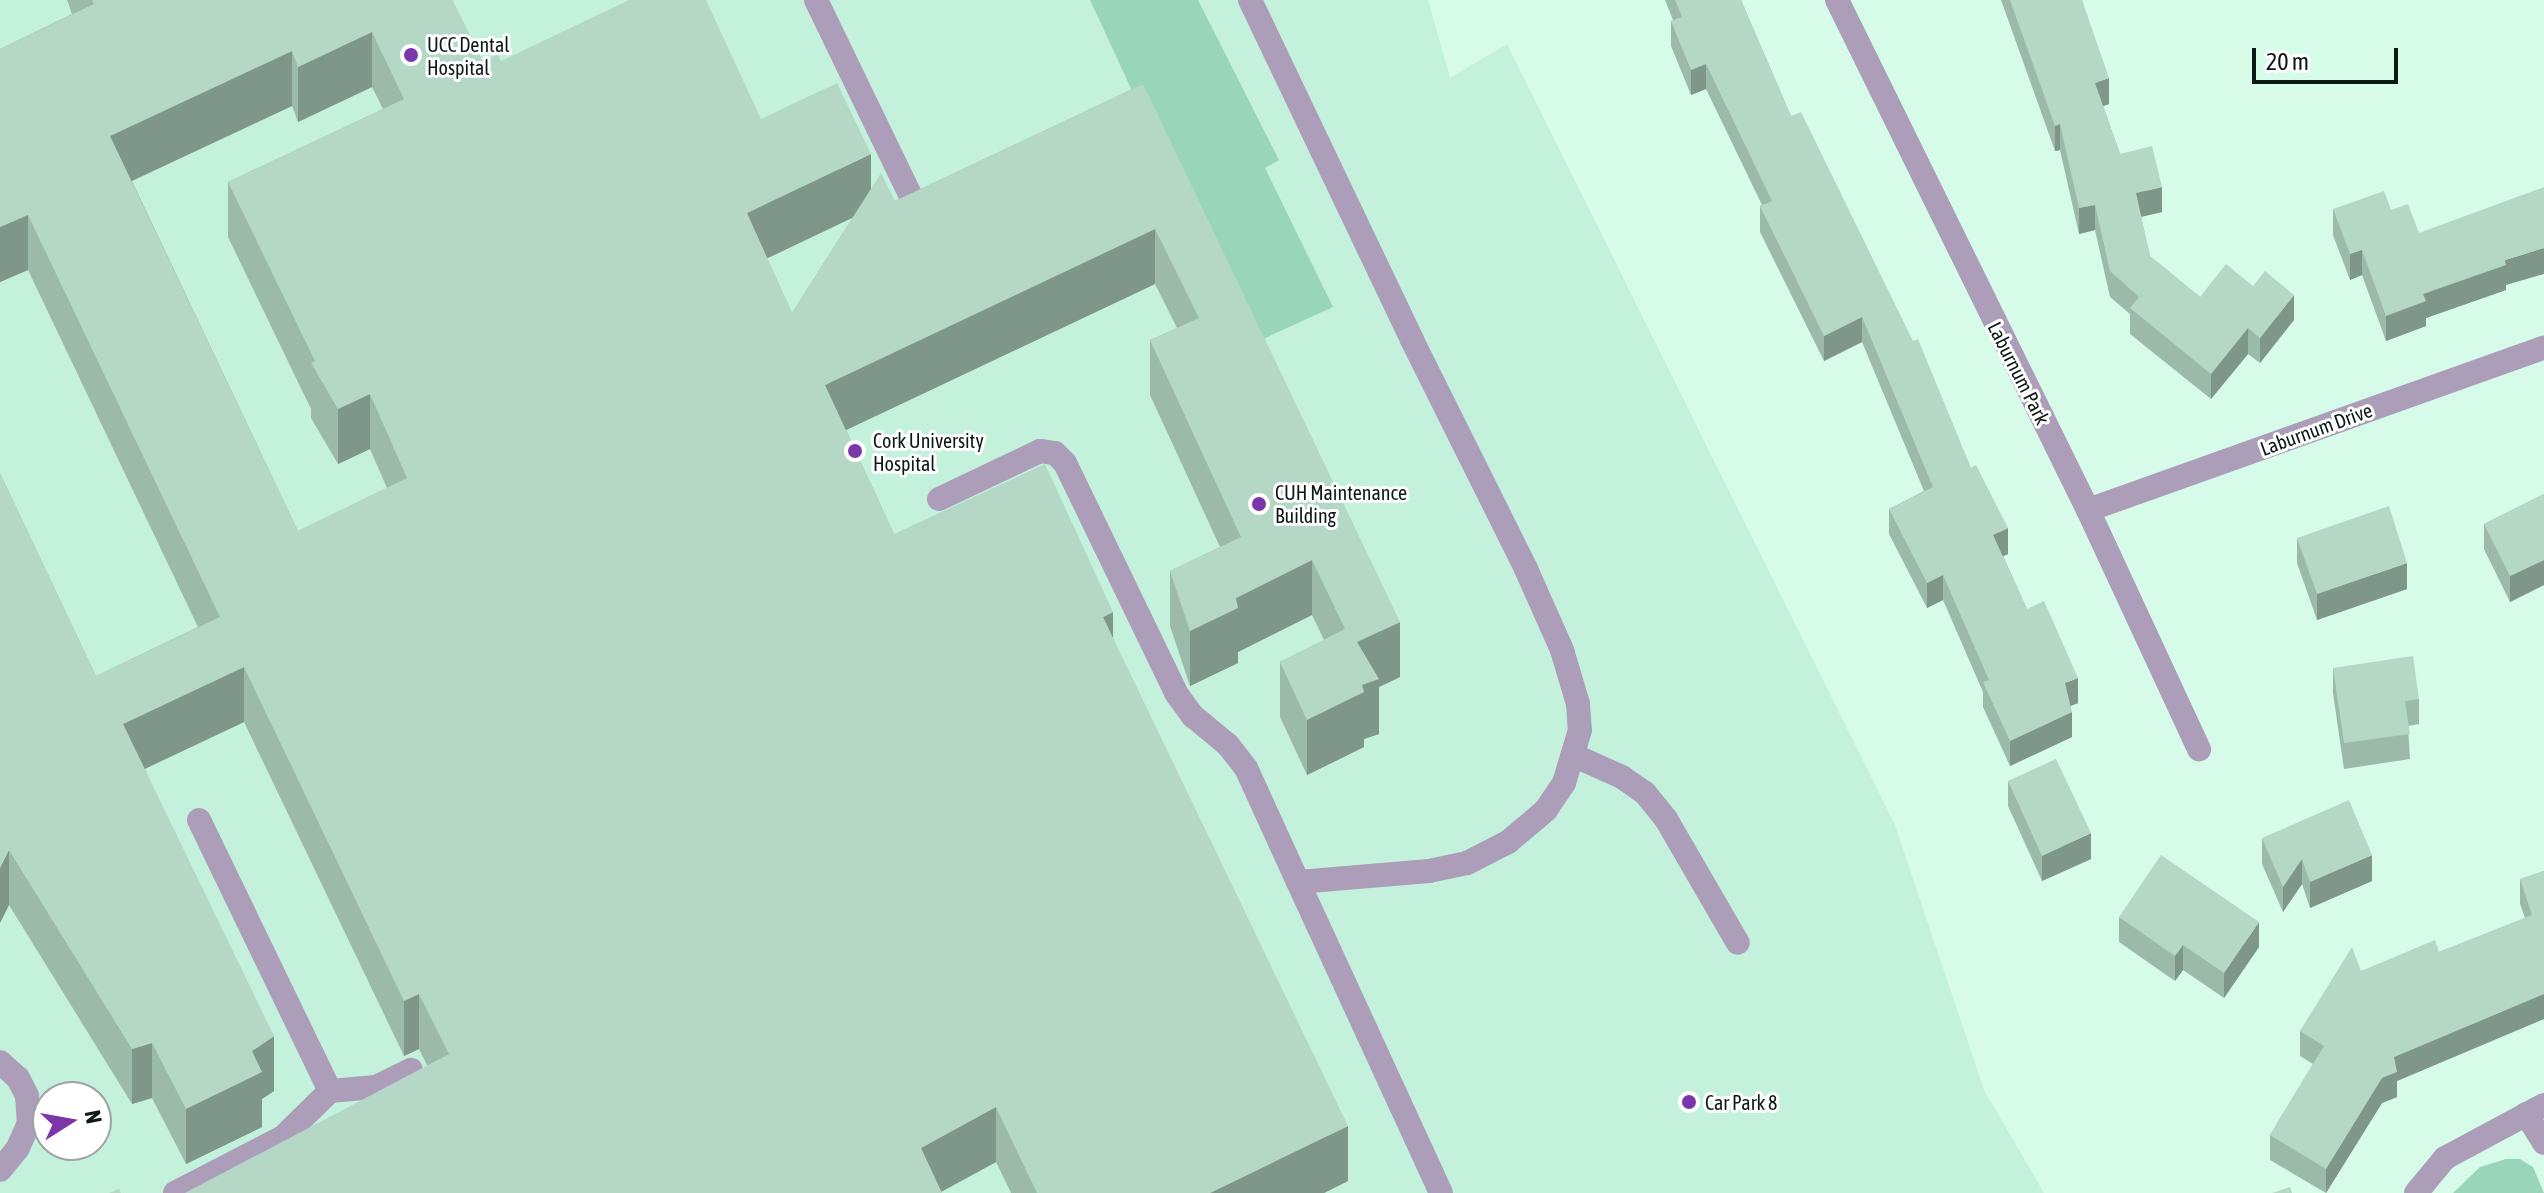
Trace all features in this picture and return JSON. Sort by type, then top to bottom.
[{"type":"street","points":[[816,0],[919,213]]},
{"type":"street","points":[[1250,0],[1412,340],[1526,569],[1562,650],[1578,704],[1580,730],[1575,756],[1564,783],[1546,810],[1488,854],[1467,863],[1429,871],[1298,882]]},
{"type":"street","name":"Laburnum Park","points":[[1837,0],[1925,186],[2088,510],[2199,749]]},
{"type":"street","name":"Laburnum Drive","points":[[2088,510],[2544,348]]},
{"type":"street","points":[[939,499],[1040,451],[1055,453],[1065,463],[1176,693],[1193,716],[1228,745],[1246,768],[1441,1193]]},
{"type":"street","points":[[1575,756],[1622,777],[1645,793],[1666,819],[1738,943]]},
{"type":"street","points":[[199,820],[330,1091]]},
{"type":"street","points":[[0,1062],[18,1078],[27,1096],[29,1123],[18,1148],[0,1170]]},
{"type":"street","points":[[175,1193],[283,1137],[330,1091],[376,1087],[411,1070]]},
{"type":"street","points":[[2416,1193],[2445,1158],[2535,1109],[2544,1143]]},
{"type":"shaded area","name":"Cork University Hospital","points":[[0,0],[1428,0],[1450,78],[1507,44],[1895,825],[1984,1090],[2044,1193],[0,1193]]},
{"type":"shaded area","points":[[1090,0],[1198,0],[1279,160],[1265,168],[1333,307],[1250,345]]},
{"type":"shaded area","points":[[2506,1159],[2520,1159],[2533,1167],[2544,1193],[2453,1193],[2480,1167]]},
{"type":"building","name":"Cork University Hospital","points":[[92,0],[452,0],[483,62],[498,54],[501,61],[629,0],[706,0],[761,119],[837,83],[871,154],[747,213],[792,313],[881,173],[895,201],[1143,84],[1400,622],[1357,642],[1379,679],[1362,685],[1364,692],[1307,720],[1280,662],[1345,629],[1312,560],[1236,598],[1238,608],[1190,631],[1170,571],[1241,537],[1150,340],[1199,318],[1155,229],[825,385],[894,534],[1045,464],[1113,612],[1103,617],[1348,1126],[1210,1193],[1037,1193],[996,1107],[921,1148],[942,1193],[185,1193],[449,1054],[419,994],[404,1001],[244,667],[123,724],[274,1036],[252,1051],[262,1072],[186,1109],[152,1043],[132,1049],[9,850],[0,868],[0,473],[96,676],[220,617],[28,215],[0,227],[0,49],[94,4]],"holes":[[[372,32],[404,99],[228,182],[315,361],[311,363],[338,409],[370,394],[407,478],[298,531],[110,136],[292,51],[298,67]]]},
{"type":"building","points":[[1675,0],[1741,0],[1791,116],[1801,112],[1913,341],[1918,339],[1971,468],[1976,465],[2008,528],[1993,535],[2027,609],[2044,601],[2078,678],[2065,683],[2072,712],[2010,741],[1983,682],[1989,680],[1943,575],[1927,583],[1889,509],[1933,487],[1862,317],[1824,336],[1760,206],[1772,201],[1706,64],[1691,70],[1671,21],[1682,17]]},
{"type":"building","points":[[2010,0],[2082,0],[2109,78],[2095,83],[2120,154],[2152,146],[2162,187],[2136,193],[2150,256],[2200,297],[2226,264],[2253,286],[2265,271],[2294,295],[2260,338],[2248,328],[2211,374],[2130,308],[2139,297],[2110,271],[2095,205],[2079,208],[2060,124],[2055,126]]},
{"type":"building","points":[[2544,187],[2544,248],[2505,260],[2506,265],[2423,294],[2426,301],[2386,316],[2362,250],[2350,254],[2333,209],[2384,191],[2391,210],[2408,204],[2419,233]]},
{"type":"building","points":[[2544,494],[2544,560],[2510,576],[2484,524]]},
{"type":"building","points":[[2389,506],[2407,563],[2317,594],[2297,538]]},
{"type":"building","points":[[2413,656],[2419,699],[2405,701],[2410,734],[2344,743],[2333,668]]},
{"type":"building","points":[[2056,759],[2091,833],[2042,856],[2008,781]]},
{"type":"building","points":[[2349,800],[2372,855],[2310,882],[2302,859],[2283,887],[2262,838]]},
{"type":"building","points":[[2161,855],[2259,922],[2224,973],[2183,945],[2175,956],[2119,917]]},
{"type":"building","points":[[2544,871],[2544,994],[2394,1057],[2397,1072],[2382,1078],[2326,1169],[2270,1135],[2324,1046],[2300,1031],[2352,947],[2361,971],[2435,940],[2439,952],[2532,915],[2520,879]]},
{"type":"building","points":[[2290,1187],[2292,1193],[2272,1193]]},
{"type":"place","name":"UCC Dental Hospital","points":[[411,55]]},
{"type":"place","name":"Cork University Hospital","points":[[855,451]]},
{"type":"place","name":"CUH Maintenance Building","points":[[1259,504]]},
{"type":"place","name":"Car Park 8","points":[[1689,1102]]}]
